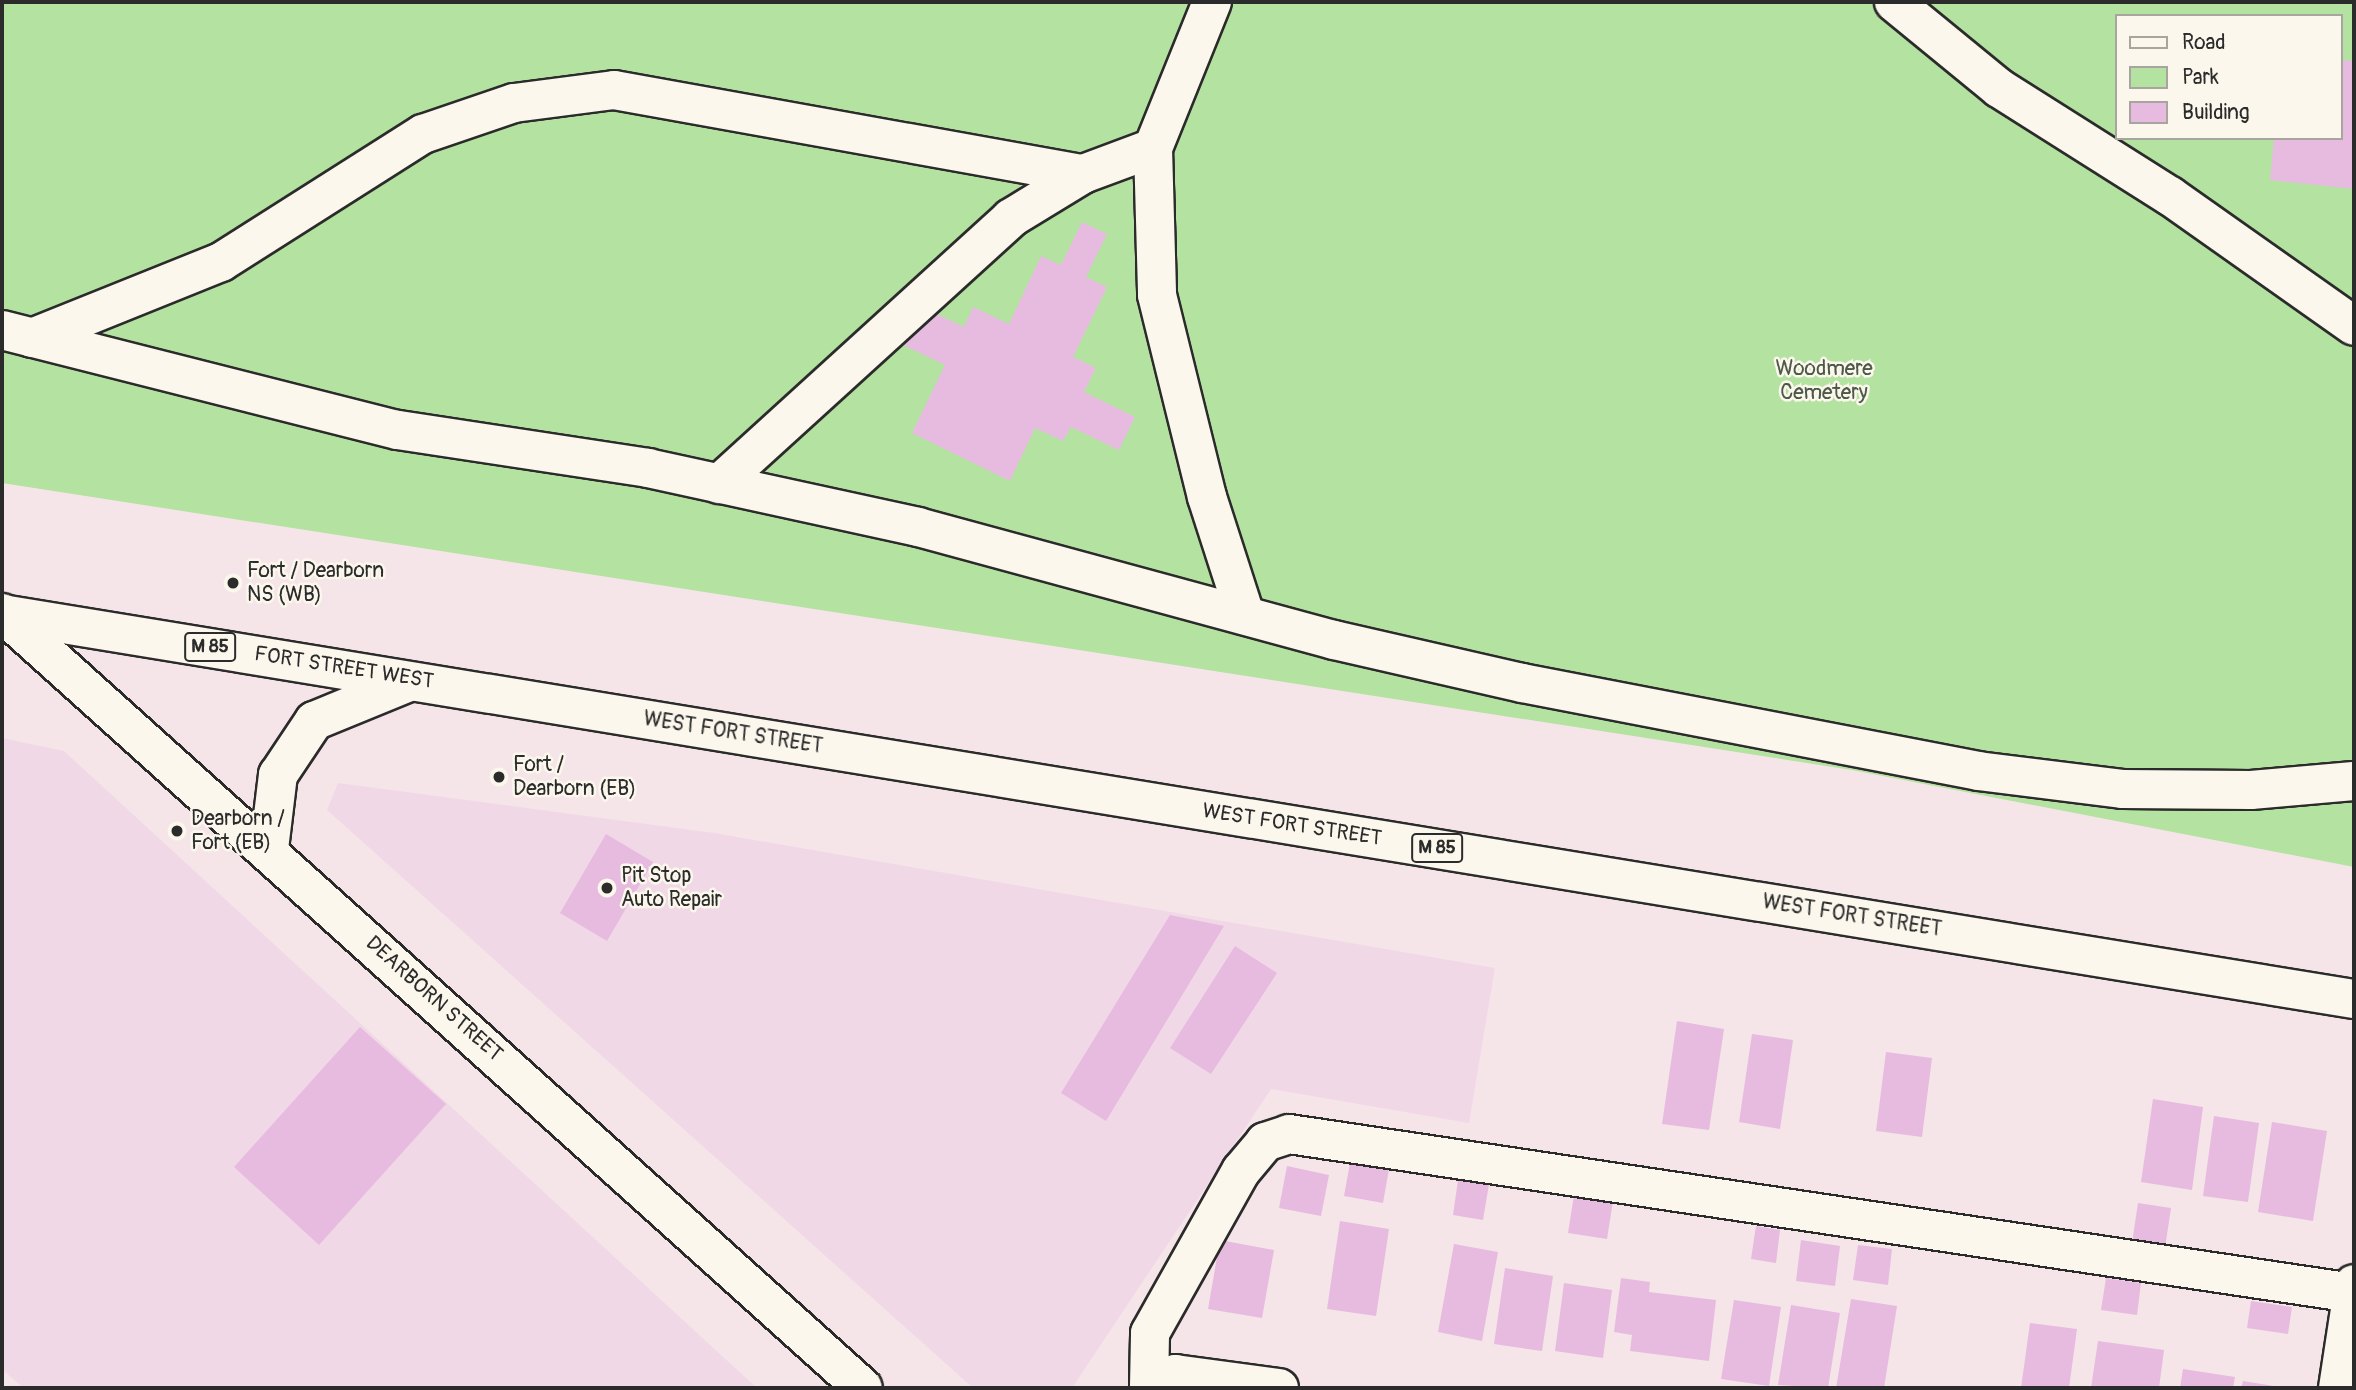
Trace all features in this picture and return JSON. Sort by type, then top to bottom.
[{"type":"main road","points":[[1212,2],[1153,148],[1157,295],[1207,497],[1245,615]]},
{"type":"main road","points":[[1894,2],[1998,89],[2170,196],[2354,326]]},
{"type":"main road","points":[[17,334],[221,262],[423,134],[514,103],[614,90],[1083,174]]},
{"type":"main road","points":[[719,484],[1011,218],[1083,174],[1153,148]]},
{"type":"main road","points":[[17,334],[398,430],[719,484],[918,527],[1245,615],[1522,683],[1978,771],[2122,789],[2251,790],[2354,781]]},
{"type":"main road","name":"FORT STREET WEST","points":[[2,614],[418,679],[520,698]]},
{"type":"main road","name":"DEARBORN STREET","points":[[2,614],[269,849],[863,1388]]},
{"type":"main road","points":[[269,849],[278,775],[314,721],[369,694],[418,679]]},
{"type":"main road","name":"WEST FORT STREET","points":[[520,698],[2354,999]]},
{"type":"main road","points":[[1279,1388],[1175,1374],[1149,1388],[1150,1333],[1241,1171],[1265,1142],[1289,1134],[2354,1289],[2338,1388]]},
{"type":"shaded area","points":[[2,738],[64,751],[757,1388],[23,1388],[2,1369]]},
{"type":"shaded area","points":[[338,783],[714,833],[1495,968],[1469,1123],[1271,1089],[1072,1388],[973,1388],[327,810]]},
{"type":"green space","name":"Woodmere Cemetery","points":[[2,2],[2354,2],[2354,867],[1852,770],[2,483]]},
{"type":"building","points":[[2342,60],[2354,61],[2354,189],[2270,180],[2274,140],[2342,140]]},
{"type":"building","points":[[1082,222],[1107,234],[1086,277],[1107,287],[1073,357],[1096,368],[1084,392],[1135,417],[1119,450],[1071,427],[1063,441],[1035,428],[1010,481],[912,433],[945,365],[901,344],[920,306],[964,327],[973,307],[1009,324],[1041,256],[1061,265]]},
{"type":"building","name":"Pit Stop Auto Repair","points":[[606,834],[653,862],[607,941],[560,913]]},
{"type":"building","points":[[1170,915],[1224,926],[1106,1121],[1061,1093]]},
{"type":"building","points":[[1235,946],[1277,973],[1211,1074],[1170,1048]]},
{"type":"building","points":[[1677,1021],[1724,1029],[1709,1130],[1662,1124]]},
{"type":"building","points":[[360,1027],[446,1104],[319,1245],[234,1167]]},
{"type":"building","points":[[1752,1034],[1793,1040],[1780,1129],[1739,1122]]},
{"type":"building","points":[[1886,1052],[1932,1058],[1922,1137],[1876,1131]]},
{"type":"building","points":[[2153,1099],[2203,1107],[2192,1190],[2141,1182]]},
{"type":"building","points":[[2214,1116],[2259,1123],[2248,1202],[2203,1196]]},
{"type":"building","points":[[2272,1122],[2327,1131],[2313,1221],[2258,1212]]},
{"type":"building","points":[[1350,1163],[1389,1169],[1383,1203],[1344,1196]]},
{"type":"building","points":[[1287,1166],[1329,1175],[1321,1216],[1279,1208]]},
{"type":"building","points":[[1458,1180],[1489,1184],[1483,1220],[1453,1215]]},
{"type":"building","points":[[1574,1195],[1613,1201],[1607,1239],[1568,1233]]},
{"type":"building","points":[[2138,1203],[2171,1208],[2165,1248],[2132,1243]]},
{"type":"building","points":[[1340,1221],[1389,1229],[1376,1316],[1327,1309]]},
{"type":"building","points":[[1756,1226],[1780,1230],[1776,1263],[1751,1259]]},
{"type":"building","points":[[1220,1240],[1274,1250],[1262,1318],[1208,1309]]},
{"type":"building","points":[[1801,1240],[1840,1246],[1835,1286],[1796,1281]]},
{"type":"building","points":[[1454,1244],[1498,1252],[1482,1341],[1438,1332]]},
{"type":"building","points":[[1858,1245],[1892,1249],[1888,1285],[1853,1280]]},
{"type":"building","points":[[1505,1268],[1553,1276],[1542,1351],[1494,1344]]},
{"type":"building","points":[[1621,1278],[1650,1282],[1649,1292],[1716,1300],[1709,1361],[1630,1351],[1632,1335],[1614,1332]]},
{"type":"building","points":[[2106,1278],[2141,1283],[2137,1315],[2101,1310]]},
{"type":"building","points":[[1564,1283],[1612,1290],[1603,1358],[1555,1351]]},
{"type":"building","points":[[1851,1299],[1897,1306],[1884,1388],[1836,1388]]},
{"type":"building","points":[[1734,1300],[1781,1307],[1769,1386],[1721,1379]]},
{"type":"building","points":[[2251,1301],[2292,1307],[2288,1334],[2247,1328]]},
{"type":"building","points":[[1791,1305],[1840,1313],[1828,1388],[1778,1385]]},
{"type":"building","points":[[2030,1323],[2077,1329],[2069,1388],[2021,1388]]},
{"type":"building","points":[[2098,1341],[2164,1350],[2159,1388],[2091,1388]]},
{"type":"building","points":[[2183,1369],[2235,1377],[2233,1388],[2180,1388]]},
{"type":"building","points":[[2243,1381],[2280,1387],[2280,1388],[2241,1388]]},
{"type":"place","name":"Fort / Dearborn NS (WB)","points":[[233,583]]},
{"type":"place","name":"Fort / Dearborn (EB)","points":[[499,777]]},
{"type":"place","name":"Dearborn / Fort (EB)","points":[[177,831]]},
{"type":"place","name":"Pit Stop Auto Repair","points":[[607,888]]}]
